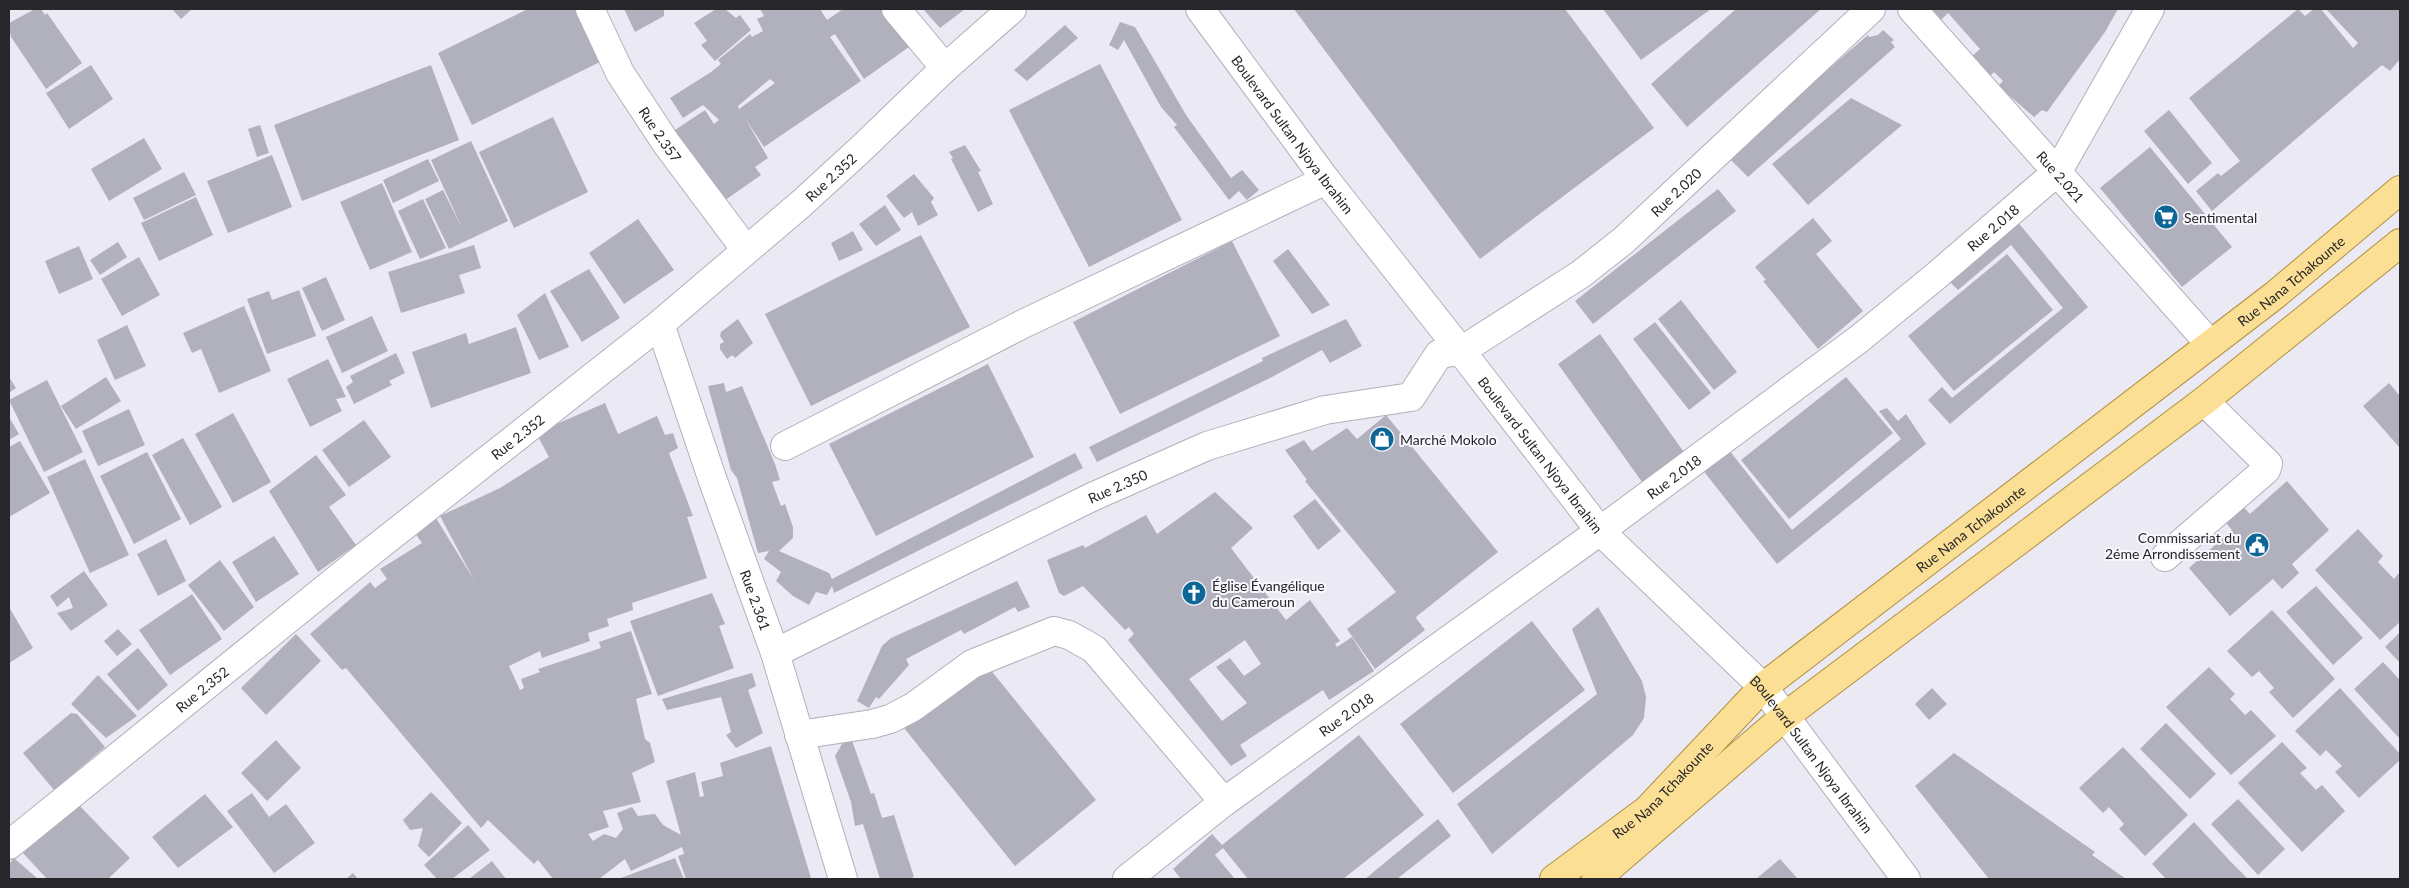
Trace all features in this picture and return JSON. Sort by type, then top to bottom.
[{"type":"main road","name":"Rue Nana Tchakounte","points":[[1554,879],[1647,810],[1763,687],[2275,295],[2400,190]]},
{"type":"main road","name":"Rue Nana Tchakounte","points":[[1596,879],[1784,717],[2204,400],[2400,243]]},
{"type":"main road","points":[[2275,295],[2297,326]]},
{"type":"street","name":"Rue 2.357","points":[[590,9],[620,73],[666,143],[746,250]]},
{"type":"street","points":[[896,9],[945,68]]},
{"type":"street","name":"Rue 2.352","points":[[9,845],[367,555],[660,324],[863,147],[945,68],[1012,9]]},
{"type":"street","name":"Boulevard Sultan Njoya Ibrahim","points":[[1200,9],[1326,180],[1600,531],[1763,687],[1906,879]]},
{"type":"street","name":"Rue 2.020","points":[[1461,351],[1581,274],[1624,240],[1870,9]]},
{"type":"street","name":"Rue 2.021","points":[[1912,9],[2210,344]]},
{"type":"street","name":"Rue 2.018","points":[[1127,879],[1224,802],[1600,531],[1859,339],[1936,276],[2058,171],[2150,9]]},
{"type":"street","points":[[785,446],[1025,323],[1326,180]]},
{"type":"street","name":"Rue 2.361","points":[[660,324],[712,478],[775,653],[843,879]]},
{"type":"street","name":"Rue 2.350","points":[[775,653],[1092,497],[1207,446],[1325,410],[1411,397],[1439,354],[1461,351]]},
{"type":"street","points":[[2165,557],[2266,470],[2268,464],[2204,400]]},
{"type":"street","points":[[799,735],[872,724],[890,719],[913,706],[972,664],[1054,631],[1069,636],[1094,649],[1224,802]]},
{"type":"building","points":[[35,9],[41,9],[45,15],[47,13],[82,63],[46,89],[11,37],[9,28],[9,23]]},
{"type":"building","points":[[172,9],[192,9],[181,19]]},
{"type":"building","points":[[528,9],[582,9],[606,59],[472,125],[438,53]]},
{"type":"building","points":[[624,9],[664,9],[664,16],[635,32]]},
{"type":"building","points":[[716,9],[725,9],[736,18],[740,15],[751,30],[715,61],[701,45],[707,41],[694,23]]},
{"type":"building","points":[[760,9],[820,9],[827,20],[843,9],[884,9],[909,47],[864,79],[835,34],[830,37],[861,81],[764,147],[745,118],[768,158],[755,167],[761,175],[721,203],[672,132],[705,110],[714,124],[719,120],[703,105],[683,118],[670,98],[721,64],[718,60],[750,34],[752,37],[763,31],[757,19],[764,16]],"holes":[[[770,79],[775,83],[739,109],[738,106]]]},
{"type":"building","points":[[923,9],[965,9],[940,28]]},
{"type":"building","points":[[1294,9],[1565,9],[1654,128],[1480,259]]},
{"type":"building","points":[[1603,9],[1711,9],[1641,60]]},
{"type":"building","points":[[1736,9],[1821,9],[1687,127],[1651,84]]},
{"type":"building","points":[[1928,9],[2118,9],[2105,32],[2047,112],[2042,110],[2034,117],[1998,86],[2003,81],[1994,72],[1989,77],[1971,57],[1980,49],[1948,13],[1939,22]]},
{"type":"building","points":[[2298,9],[2305,16],[2314,9],[2321,9],[2353,48],[2358,43],[2326,9],[2400,9],[2400,59],[2390,71],[2382,65],[2212,211],[2196,191],[2218,173],[2221,176],[2240,161],[2189,98]]},
{"type":"building","points":[[1120,22],[1135,27],[1186,115],[1231,178],[1242,170],[1259,190],[1247,200],[1239,191],[1229,200],[1174,127],[1177,125],[1161,107],[1124,40],[1118,50],[1109,45]]},
{"type":"building","points":[[1065,25],[1078,38],[1027,81],[1014,70]]},
{"type":"building","points":[[1883,30],[1894,40],[1891,42],[1895,47],[1748,177],[1727,156],[1868,35],[1869,37],[1878,35]]},
{"type":"building","points":[[1100,64],[1182,220],[1089,267],[1009,110]]},
{"type":"building","points":[[91,65],[113,99],[69,129],[46,93]]},
{"type":"building","points":[[431,65],[459,140],[302,201],[274,125]]},
{"type":"building","points":[[1851,98],[1902,125],[1808,205],[1772,164]]},
{"type":"building","points":[[2169,110],[2212,163],[2188,184],[2144,131]]},
{"type":"building","points":[[553,117],[588,192],[514,228],[479,152]]},
{"type":"building","points":[[260,125],[269,153],[257,157],[248,129]]},
{"type":"building","points":[[144,138],[162,169],[109,201],[91,169]]},
{"type":"building","points":[[471,141],[508,221],[449,249],[425,199],[443,190],[463,230],[431,160]]},
{"type":"building","points":[[965,145],[981,171],[978,172],[993,204],[978,212],[949,152]]},
{"type":"building","name":"Sentimental","points":[[2150,147],[2232,247],[2182,287],[2100,188]]},
{"type":"building","points":[[272,155],[292,207],[228,233],[207,181]]},
{"type":"building","points":[[428,159],[439,181],[393,203],[383,180]]},
{"type":"building","points":[[184,172],[196,195],[144,220],[133,198]]},
{"type":"building","points":[[914,174],[934,198],[931,202],[938,215],[918,226],[912,212],[904,218],[886,196]]},
{"type":"building","points":[[382,183],[412,252],[370,270],[340,202]]},
{"type":"building","points":[[1718,189],[1736,211],[1593,324],[1575,301]]},
{"type":"building","points":[[196,197],[213,235],[159,261],[141,223]]},
{"type":"building","points":[[423,199],[446,248],[420,259],[398,211]]},
{"type":"building","points":[[885,205],[901,230],[876,246],[859,224]]},
{"type":"building","points":[[1813,218],[1832,241],[1816,254],[1863,311],[1818,349],[1763,281],[1766,280],[1755,267]]},
{"type":"building","points":[[638,219],[674,270],[624,304],[589,253]]},
{"type":"building","points":[[2016,220],[2088,307],[1950,424],[1928,400],[1942,387],[1952,398],[2063,308],[2011,245],[1958,290],[1945,277]]},
{"type":"building","points":[[853,231],[863,250],[839,261],[831,243]]},
{"type":"building","points":[[921,235],[970,327],[811,406],[765,314]]},
{"type":"building","points":[[1232,241],[1280,336],[1120,414],[1073,322]]},
{"type":"building","points":[[118,242],[127,257],[100,275],[90,260]]},
{"type":"building","points":[[474,245],[481,268],[459,275],[465,293],[401,313],[388,272]]},
{"type":"building","points":[[79,246],[93,279],[59,294],[45,261]]},
{"type":"building","points":[[1288,249],[1330,305],[1312,314],[1273,261]]},
{"type":"building","points":[[2007,254],[2053,310],[1954,391],[1908,336]]},
{"type":"building","points":[[139,257],[160,295],[122,316],[101,279]]},
{"type":"building","points":[[589,269],[620,318],[582,342],[550,291]]},
{"type":"building","points":[[326,277],[345,320],[322,331],[302,288]]},
{"type":"building","points":[[299,290],[316,336],[267,354],[247,299],[269,291],[272,300]]},
{"type":"building","points":[[545,293],[569,347],[539,360],[517,315]]},
{"type":"building","points":[[1681,300],[1737,372],[1714,390],[1658,319]]},
{"type":"building","points":[[244,306],[271,371],[219,393],[201,349],[192,353],[183,333]]},
{"type":"building","points":[[372,316],[388,351],[342,373],[326,337]]},
{"type":"building","points":[[738,319],[753,343],[735,358],[732,355],[727,359],[720,349],[720,344],[724,342],[720,336],[721,332]]},
{"type":"building","points":[[1346,319],[1362,346],[1330,363],[1322,350],[1270,378],[1097,462],[1089,447],[1263,361],[1262,358]]},
{"type":"building","points":[[1655,322],[1711,393],[1689,410],[1633,339]]},
{"type":"building","points":[[127,325],[146,366],[115,380],[97,340]]},
{"type":"building","points":[[516,327],[531,373],[431,408],[412,352],[466,333],[469,344]]},
{"type":"building","points":[[1600,334],[1688,458],[1647,489],[1558,364]]},
{"type":"building","points":[[396,353],[405,373],[389,381],[392,385],[354,404],[346,387],[353,382],[350,376]]},
{"type":"building","points":[[328,359],[346,397],[336,399],[342,411],[310,427],[287,379]]},
{"type":"building","points":[[988,364],[1034,457],[876,536],[829,444]]},
{"type":"building","points":[[9,377],[16,388],[9,393]]},
{"type":"building","points":[[106,377],[121,401],[76,429],[61,406]]},
{"type":"building","points":[[1846,377],[1893,433],[1789,519],[1741,460]]},
{"type":"building","points":[[47,380],[83,452],[44,472],[9,400]]},
{"type":"building","points":[[724,383],[726,392],[742,386],[775,464],[780,480],[772,482],[781,506],[785,504],[793,527],[793,538],[779,551],[829,573],[832,579],[1075,453],[1083,468],[834,593],[832,586],[827,595],[816,592],[809,605],[793,596],[776,581],[781,572],[764,559],[769,551],[758,553],[737,478],[731,470],[708,386]]},
{"type":"building","points":[[2389,383],[2400,396],[2400,448],[2363,406]]},
{"type":"building","points":[[605,403],[618,434],[657,416],[665,435],[673,433],[678,448],[669,453],[693,516],[687,517],[707,578],[632,603],[633,610],[607,619],[609,626],[588,633],[590,641],[542,658],[540,651],[509,666],[520,690],[524,688],[521,679],[540,672],[538,669],[601,648],[599,642],[631,631],[652,694],[636,699],[645,739],[650,743],[655,762],[632,773],[641,802],[603,811],[609,827],[588,834],[593,841],[604,834],[616,838],[623,829],[617,813],[632,807],[638,816],[655,814],[663,825],[681,835],[666,781],[695,772],[700,797],[704,796],[701,782],[723,776],[720,763],[771,746],[811,878],[809,879],[686,879],[678,856],[684,854],[682,847],[631,871],[625,859],[599,879],[553,879],[538,860],[534,864],[488,820],[481,828],[346,668],[342,670],[310,634],[370,582],[375,588],[387,579],[380,569],[422,543],[415,533],[436,518],[474,580],[440,516],[500,488],[549,457],[536,433]]},
{"type":"building","points":[[1887,408],[1898,421],[1906,414],[1926,444],[1777,564],[1698,464],[1725,445],[1792,530],[1901,439],[1879,411]]},
{"type":"building","points":[[129,409],[145,445],[98,466],[82,431]]},
{"type":"building","points":[[233,413],[271,482],[233,503],[195,434]]},
{"type":"building","points":[[1386,415],[1498,552],[1417,616],[1416,618],[1425,630],[1375,669],[1347,629],[1396,592],[1305,481],[1307,480],[1285,450],[1304,440],[1312,451],[1347,428],[1357,439]]},
{"type":"building","points":[[9,417],[19,434],[9,440]]},
{"type":"building","points":[[364,420],[391,457],[349,487],[322,450]]},
{"type":"building","points":[[183,438],[222,507],[190,525],[152,455]]},
{"type":"building","points":[[20,441],[50,493],[9,517],[9,447]]},
{"type":"building","points":[[147,452],[181,519],[134,544],[100,476]]},
{"type":"building","points":[[316,455],[346,495],[329,507],[356,545],[318,572],[269,491]]},
{"type":"building","points":[[85,459],[129,555],[90,573],[47,477]]},
{"type":"building","points":[[2287,481],[2329,530],[2292,564],[2299,573],[2282,589],[2273,579],[2230,616],[2189,568],[2232,530],[2220,516],[2237,500],[2250,514]]},
{"type":"building","points":[[1215,492],[1253,528],[1231,548],[1286,620],[1310,600],[1340,641],[1335,644],[1337,647],[1352,637],[1374,671],[1329,700],[1323,690],[1240,745],[1247,756],[1231,766],[1128,640],[1134,634],[1129,627],[1125,630],[1083,586],[1064,596],[1059,593],[1047,560],[1083,545],[1085,548],[1146,515],[1157,534]],"holes":[[[1245,640],[1261,664],[1244,676],[1230,658],[1216,667],[1247,703],[1222,721],[1189,679]]]},
{"type":"building","points":[[1315,499],[1341,531],[1318,550],[1293,516]]},
{"type":"building","points":[[2358,529],[2383,556],[2378,562],[2394,579],[2400,572],[2400,622],[2380,640],[2315,570]]},
{"type":"building","points":[[274,536],[299,574],[256,602],[232,562]]},
{"type":"building","points":[[166,539],[186,581],[158,596],[137,554]]},
{"type":"building","points":[[220,560],[254,607],[224,631],[188,585]]},
{"type":"building","points":[[84,571],[108,605],[71,631],[57,613],[73,608],[69,597],[57,607],[50,596]]},
{"type":"building","points":[[1017,581],[1030,607],[1018,612],[1015,607],[964,634],[961,630],[906,659],[909,665],[879,699],[876,697],[869,708],[857,701],[882,646],[891,638]]},
{"type":"building","points":[[2316,586],[2363,638],[2333,665],[2286,612]]},
{"type":"building","points":[[712,593],[725,624],[719,626],[734,668],[658,696],[630,621]]},
{"type":"building","points":[[192,594],[222,639],[170,675],[139,630]]},
{"type":"building","points":[[9,607],[33,648],[9,663]]},
{"type":"building","points":[[1598,607],[1642,681],[1646,697],[1644,718],[1633,735],[1492,854],[1457,804],[1597,694],[1572,629]]},
{"type":"building","points":[[2272,610],[2335,679],[2293,718],[2269,692],[2274,688],[2259,671],[2252,677],[2227,651]]},
{"type":"building","points":[[1532,621],[1585,690],[1453,793],[1400,724]]},
{"type":"building","points":[[118,629],[132,644],[117,656],[104,641]]},
{"type":"building","points":[[2400,632],[2400,663],[2385,647]]},
{"type":"building","points":[[296,634],[321,661],[266,715],[241,688]]},
{"type":"building","points":[[138,648],[168,685],[138,711],[107,674]]},
{"type":"building","points":[[2383,662],[2400,680],[2400,739],[2354,689]]},
{"type":"building","points":[[985,663],[1096,800],[1015,866],[904,728]]},
{"type":"building","points":[[2209,667],[2235,694],[2230,699],[2245,715],[2251,710],[2276,736],[2231,775],[2166,707]]},
{"type":"building","points":[[752,673],[756,686],[748,690],[763,733],[736,748],[726,735],[731,732],[721,697],[667,710],[662,699]]},
{"type":"building","points":[[98,675],[137,716],[106,738],[71,704]]},
{"type":"building","points":[[1932,688],[1947,704],[1929,720],[1915,704]]},
{"type":"building","points":[[2340,688],[2400,754],[2400,760],[2359,798],[2335,772],[2342,766],[2326,750],[2320,756],[2295,731]]},
{"type":"building","points":[[71,713],[77,714],[105,747],[54,790],[23,753]]},
{"type":"building","points":[[2166,723],[2216,774],[2190,799],[2140,749]]},
{"type":"building","points":[[849,732],[871,794],[874,793],[882,818],[894,815],[914,877],[908,879],[880,879],[863,824],[855,826],[851,802],[835,756]]},
{"type":"building","points":[[1359,735],[1424,815],[1343,879],[1248,879],[1223,848],[1215,855],[1235,879],[1181,879],[1173,869],[1212,834],[1222,845]]},
{"type":"building","points":[[276,740],[301,768],[267,801],[241,773]]},
{"type":"building","points":[[2282,742],[2307,768],[2300,773],[2316,790],[2322,785],[2345,811],[2302,852],[2238,783]]},
{"type":"building","points":[[2123,747],[2188,815],[2145,856],[2119,829],[2124,824],[2109,807],[2103,813],[2079,788]]},
{"type":"building","points":[[1954,753],[2095,852],[2092,855],[2126,879],[1989,879],[1915,786]]},
{"type":"building","points":[[431,792],[462,823],[429,857],[418,846],[423,828],[410,830],[403,820]]},
{"type":"building","points":[[252,793],[269,817],[286,804],[315,843],[274,873],[227,811]]},
{"type":"building","points":[[205,794],[233,827],[178,868],[152,837]]},
{"type":"building","points":[[2238,799],[2285,849],[2258,875],[2211,824]]},
{"type":"building","points":[[77,803],[130,858],[108,879],[47,879],[23,853]]},
{"type":"building","points":[[1438,819],[1451,836],[1397,879],[1365,879]]},
{"type":"building","points":[[2194,822],[2248,879],[2166,879],[2152,864]]},
{"type":"building","points":[[468,825],[490,850],[452,879],[437,879],[424,865]]},
{"type":"building","points":[[14,858],[38,879],[9,879],[9,864]]},
{"type":"building","points":[[675,858],[684,879],[618,879]]},
{"type":"building","points":[[1780,859],[1798,879],[1756,879]]},
{"type":"building","points":[[492,861],[506,879],[469,879]]},
{"type":"building","points":[[353,873],[358,879],[346,879]]},
{"type":"place","name":"Sentimental","points":[[2166,217]]},
{"type":"place","name":"Marché Mokolo","points":[[1382,439]]},
{"type":"place","name":"Commissariat du 2éme Arrondissement","points":[[2257,545]]},
{"type":"place","name":"Église Évangélique du Cameroun","points":[[1194,593]]}]
